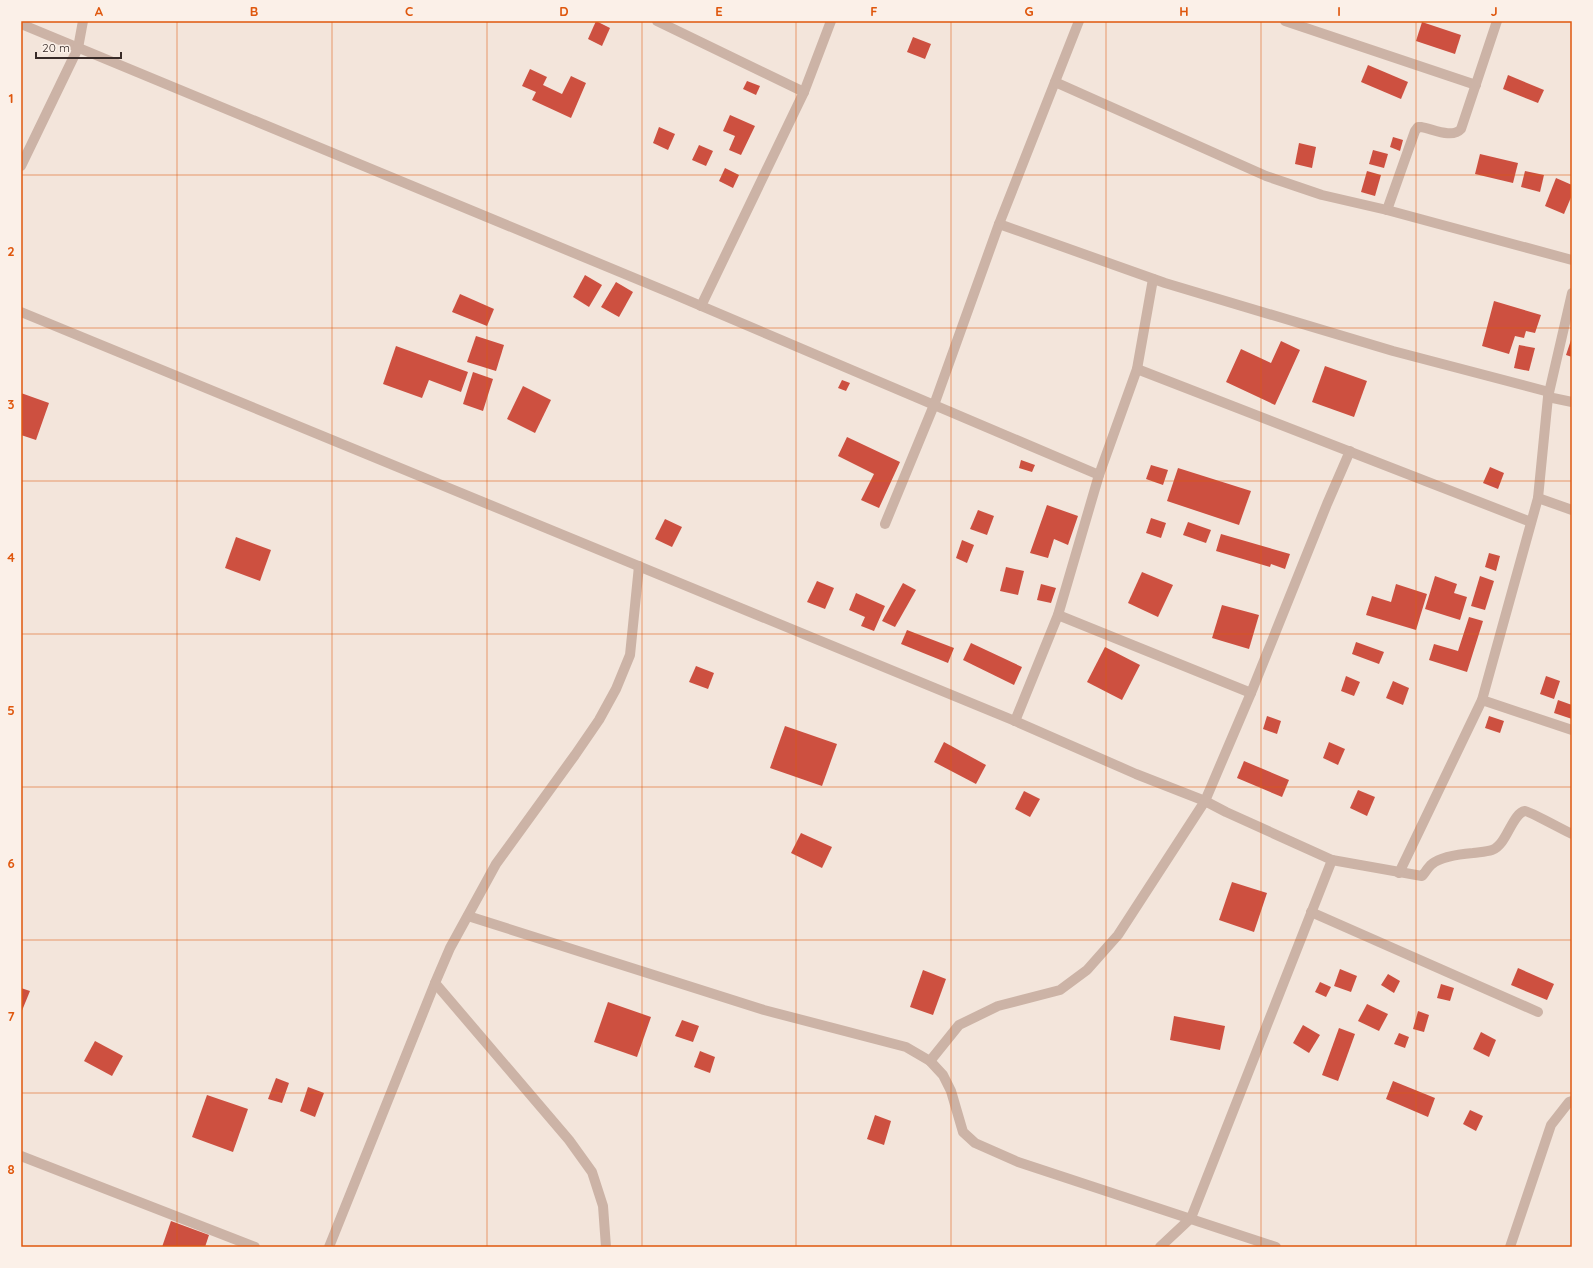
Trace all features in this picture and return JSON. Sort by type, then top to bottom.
[{"type":"street","points":[[21,166],[78,48],[83,21]]},
{"type":"street","points":[[657,21],[804,92]]},
{"type":"street","points":[[701,306],[804,92],[831,21]]},
{"type":"street","points":[[885,524],[934,405],[1000,224],[1079,21]]},
{"type":"street","points":[[1285,21],[1476,85]]},
{"type":"street","points":[[1386,210],[1415,130],[1418,127],[1421,127],[1452,134],[1459,131],[1463,125],[1497,21]]},
{"type":"street","points":[[21,24],[701,306],[1099,475]]},
{"type":"street","points":[[1054,82],[1266,176],[1322,195],[1386,210],[1572,260]]},
{"type":"street","points":[[1000,224],[1153,279],[1393,351],[1572,402]]},
{"type":"street","points":[[1015,721],[1058,615],[1099,475],[1137,369],[1153,279]]},
{"type":"street","points":[[1399,873],[1482,700],[1538,498],[1548,394],[1572,293]]},
{"type":"street","points":[[21,312],[1015,721],[1136,774],[1206,801],[1332,860],[1422,876],[1432,864],[1441,859],[1468,853],[1492,850],[1503,841],[1518,815],[1524,811],[1530,812],[1572,834]]},
{"type":"street","points":[[1137,369],[1531,522]]},
{"type":"street","points":[[930,1061],[959,1025],[998,1006],[1060,990],[1087,970],[1118,935],[1206,801],[1350,451]]},
{"type":"street","points":[[1538,498],[1572,510]]},
{"type":"street","points":[[329,1247],[450,948],[496,864],[599,720],[616,689],[630,655],[639,566]]},
{"type":"street","points":[[1058,615],[1251,694]]},
{"type":"street","points":[[1482,700],[1572,730]]},
{"type":"street","points":[[1160,1247],[1192,1218],[1332,860]]},
{"type":"street","points":[[1311,912],[1538,1012]]},
{"type":"street","points":[[468,916],[764,1010],[906,1047],[930,1061],[943,1075],[951,1091],[963,1132],[975,1143],[1018,1162],[1192,1218],[1276,1247]]},
{"type":"street","points":[[435,983],[569,1140],[592,1172],[603,1206],[606,1247]]},
{"type":"street","points":[[1510,1247],[1551,1125],[1569,1102],[1572,1101]]},
{"type":"street","points":[[21,1156],[255,1247]]},
{"type":"building","points":[[596,21],[610,28],[602,46],[588,39]]},
{"type":"building","points":[[1422,22],[1461,35],[1455,54],[1416,41]]},
{"type":"building","points":[[913,37],[931,44],[925,59],[907,52]]},
{"type":"building","points":[[1368,65],[1408,82],[1401,99],[1361,82]]},
{"type":"building","points":[[530,69],[547,77],[543,85],[562,94],[571,76],[586,83],[571,118],[532,100],[536,92],[522,86]]},
{"type":"building","points":[[1508,75],[1544,90],[1538,103],[1503,89]]},
{"type":"building","points":[[747,81],[760,86],[756,95],[743,89]]},
{"type":"building","points":[[730,115],[755,126],[741,155],[729,150],[735,136],[723,131]]},
{"type":"building","points":[[659,127],[675,134],[668,150],[653,143]]},
{"type":"building","points":[[1393,137],[1403,140],[1400,151],[1390,147]]},
{"type":"building","points":[[1299,143],[1316,147],[1312,168],[1295,164]]},
{"type":"building","points":[[699,145],[713,151],[706,166],[692,160]]},
{"type":"building","points":[[1373,150],[1388,154],[1384,168],[1369,164]]},
{"type":"building","points":[[1480,154],[1518,163],[1513,183],[1475,174]]},
{"type":"building","points":[[725,168],[739,175],[733,188],[719,181]]},
{"type":"building","points":[[1367,171],[1381,175],[1375,196],[1361,192]]},
{"type":"building","points":[[1525,171],[1544,175],[1540,192],[1521,187]]},
{"type":"building","points":[[1556,178],[1572,185],[1572,195],[1564,214],[1545,206]]},
{"type":"building","points":[[585,275],[602,285],[589,307],[573,297]]},
{"type":"building","points":[[616,282],[633,292],[619,317],[601,307]]},
{"type":"building","points":[[460,294],[494,309],[487,326],[452,312]]},
{"type":"building","points":[[1494,301],[1541,315],[1535,333],[1526,331],[1524,338],[1515,336],[1509,354],[1482,346]]},
{"type":"building","points":[[476,336],[504,345],[496,371],[467,362]]},
{"type":"building","points":[[1572,337],[1572,357],[1566,355]]},
{"type":"building","points":[[1281,341],[1300,350],[1275,405],[1226,382],[1241,349],[1271,363]]},
{"type":"building","points":[[1519,345],[1535,348],[1529,371],[1514,368]]},
{"type":"building","points":[[396,346],[468,372],[461,392],[429,380],[422,398],[383,384]]},
{"type":"building","points":[[1325,366],[1367,381],[1354,417],[1312,402]]},
{"type":"building","points":[[473,372],[493,379],[483,411],[463,404]]},
{"type":"building","points":[[842,380],[850,383],[846,391],[838,388]]},
{"type":"building","points":[[523,386],[551,400],[535,433],[507,419]]},
{"type":"building","points":[[21,393],[49,403],[36,440],[21,435]]},
{"type":"building","points":[[847,437],[900,462],[879,508],[861,500],[874,474],[838,456]]},
{"type":"building","points":[[1021,460],[1035,465],[1032,472],[1019,468]]},
{"type":"building","points":[[1151,465],[1168,470],[1163,485],[1146,479]]},
{"type":"building","points":[[1490,467],[1504,473],[1498,489],[1483,483]]},
{"type":"building","points":[[1178,468],[1251,491],[1239,525],[1167,501]]},
{"type":"building","points":[[1047,505],[1078,516],[1068,545],[1054,539],[1048,558],[1030,553]]},
{"type":"building","points":[[978,510],[994,516],[987,535],[970,529]]},
{"type":"building","points":[[1151,518],[1166,523],[1161,538],[1146,533]]},
{"type":"building","points":[[665,519],[682,527],[672,547],[655,539]]},
{"type":"building","points":[[1188,522],[1211,530],[1206,543],[1183,535]]},
{"type":"building","points":[[1221,534],[1290,554],[1285,569],[1271,564],[1270,567],[1216,551]]},
{"type":"building","points":[[236,537],[271,550],[260,581],[225,568]]},
{"type":"building","points":[[962,540],[974,545],[967,563],[956,558]]},
{"type":"building","points":[[1489,553],[1500,556],[1496,571],[1485,567]]},
{"type":"building","points":[[1006,567],[1024,571],[1018,595],[1000,591]]},
{"type":"building","points":[[1142,572],[1173,585],[1158,617],[1128,603]]},
{"type":"building","points":[[1435,576],[1457,584],[1454,593],[1467,597],[1460,620],[1425,609]]},
{"type":"building","points":[[1480,576],[1494,581],[1485,610],[1471,606]]},
{"type":"building","points":[[817,581],[834,588],[825,609],[807,602]]},
{"type":"building","points":[[903,583],[916,590],[895,627],[882,621]]},
{"type":"building","points":[[1041,584],[1056,588],[1051,603],[1037,600]]},
{"type":"building","points":[[1396,584],[1427,594],[1416,630],[1366,615],[1372,596],[1391,602]]},
{"type":"building","points":[[856,593],[885,606],[874,631],[861,626],[865,617],[849,610]]},
{"type":"building","points":[[1222,605],[1259,615],[1249,649],[1212,638]]},
{"type":"building","points":[[1469,617],[1483,621],[1467,672],[1429,660],[1434,644],[1458,651]]},
{"type":"building","points":[[907,630],[954,648],[948,663],[901,644]]},
{"type":"building","points":[[1356,642],[1384,652],[1379,664],[1352,654]]},
{"type":"building","points":[[971,643],[1022,667],[1014,685],[963,660]]},
{"type":"building","points":[[1105,647],[1140,665],[1122,700],[1087,682]]},
{"type":"building","points":[[696,666],[714,673],[708,689],[689,682]]},
{"type":"building","points":[[1346,676],[1360,682],[1354,696],[1341,691]]},
{"type":"building","points":[[1546,676],[1560,681],[1554,699],[1540,694]]},
{"type":"building","points":[[1393,681],[1409,688],[1403,705],[1386,698]]},
{"type":"building","points":[[1558,700],[1572,705],[1572,719],[1554,713]]},
{"type":"building","points":[[1267,716],[1281,721],[1277,734],[1263,729]]},
{"type":"building","points":[[1489,716],[1504,721],[1500,733],[1485,728]]},
{"type":"building","points":[[785,726],[837,744],[822,786],[770,768]]},
{"type":"building","points":[[944,742],[986,765],[976,784],[934,762]]},
{"type":"building","points":[[1329,742],[1345,749],[1338,765],[1323,758]]},
{"type":"building","points":[[1244,761],[1289,780],[1282,797],[1237,778]]},
{"type":"building","points":[[1358,790],[1375,797],[1367,816],[1350,808]]},
{"type":"building","points":[[1024,791],[1040,799],[1030,817],[1015,809]]},
{"type":"building","points":[[801,833],[832,847],[822,868],[791,853]]},
{"type":"building","points":[[1232,882],[1267,893],[1254,932],[1219,920]]},
{"type":"building","points":[[1518,968],[1554,984],[1547,1000],[1511,985]]},
{"type":"building","points":[[1340,969],[1357,976],[1351,992],[1334,986]]},
{"type":"building","points":[[923,970],[946,979],[933,1015],[910,1007]]},
{"type":"building","points":[[1388,974],[1400,981],[1394,993],[1381,985]]},
{"type":"building","points":[[1320,982],[1331,987],[1326,997],[1315,992]]},
{"type":"building","points":[[1441,984],[1454,988],[1450,1001],[1437,998]]},
{"type":"building","points":[[21,988],[30,991],[21,1013]]},
{"type":"building","points":[[608,1002],[651,1017],[637,1057],[594,1042]]},
{"type":"building","points":[[1367,1004],[1388,1014],[1379,1031],[1358,1021]]},
{"type":"building","points":[[1418,1011],[1429,1015],[1424,1032],[1413,1029]]},
{"type":"building","points":[[1174,1016],[1225,1026],[1220,1050],[1170,1040]]},
{"type":"building","points":[[682,1020],[699,1026],[693,1042],[675,1036]]},
{"type":"building","points":[[1303,1025],[1320,1035],[1309,1053],[1293,1043]]},
{"type":"building","points":[[1339,1028],[1355,1034],[1338,1081],[1322,1075]]},
{"type":"building","points":[[1481,1032],[1496,1040],[1489,1057],[1473,1049]]},
{"type":"building","points":[[1399,1033],[1409,1037],[1405,1048],[1394,1044]]},
{"type":"building","points":[[95,1041],[123,1056],[112,1076],[84,1061]]},
{"type":"building","points":[[700,1051],[715,1057],[710,1073],[694,1067]]},
{"type":"building","points":[[276,1078],[289,1083],[282,1103],[268,1099]]},
{"type":"building","points":[[1393,1081],[1435,1098],[1428,1117],[1386,1099]]},
{"type":"building","points":[[308,1087],[324,1093],[315,1117],[300,1111]]},
{"type":"building","points":[[207,1095],[248,1109],[233,1152],[192,1137]]},
{"type":"building","points":[[1470,1110],[1483,1116],[1476,1131],[1463,1124]]},
{"type":"building","points":[[875,1115],[891,1121],[884,1145],[867,1139]]},
{"type":"building","points":[[171,1221],[209,1235],[205,1247],[162,1247]]}]
